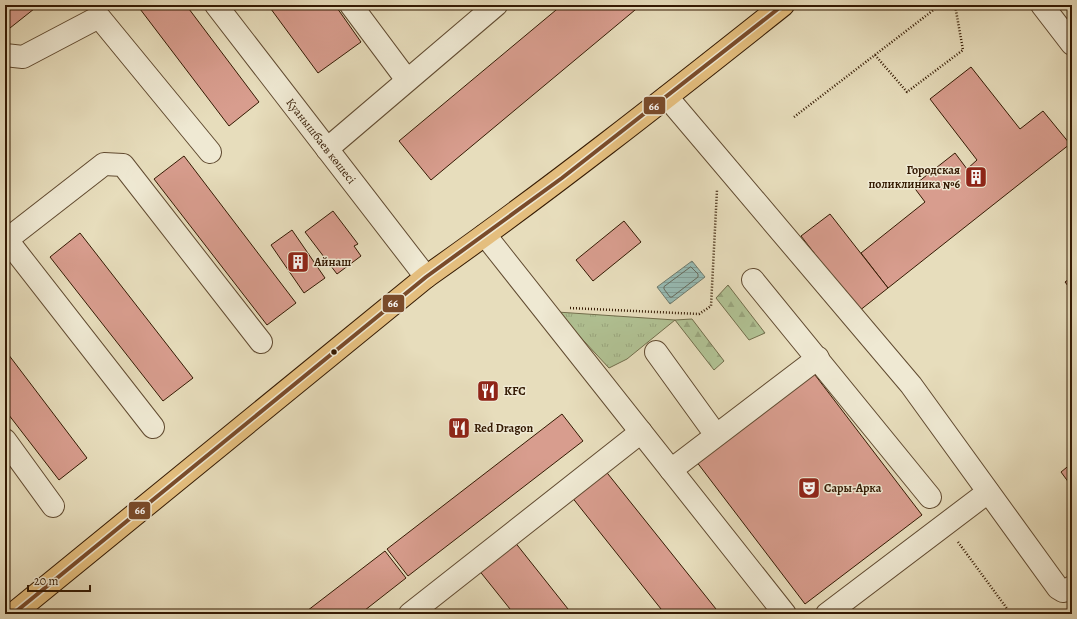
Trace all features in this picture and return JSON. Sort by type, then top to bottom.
[{"type":"main road","points":[[13,614],[426,277],[485,235],[667,97],[784,5]]},
{"type":"street","name":"Қуанышбаев көшесі","points":[[216,5],[426,277]]},
{"type":"street","points":[[351,5],[408,80]]},
{"type":"street","points":[[327,149],[496,5]]},
{"type":"street","points":[[1042,5],[1072,44]]},
{"type":"street","points":[[5,55],[24,57],[99,17],[210,152]]},
{"type":"street","points":[[667,97],[911,385],[1058,588],[1063,591],[1072,587]]},
{"type":"street","points":[[153,427],[6,240],[104,164],[123,165],[261,342]]},
{"type":"street","points":[[485,235],[785,614]]},
{"type":"street","points":[[753,280],[930,497]]},
{"type":"street","points":[[656,352],[716,435]]},
{"type":"street","points":[[671,470],[818,358]]},
{"type":"street","points":[[410,614],[641,432]]},
{"type":"street","points":[[5,440],[53,506]]},
{"type":"street","points":[[827,614],[988,492]]},
{"type":"path","points":[[794,116],[940,5]]},
{"type":"path","points":[[875,55],[907,92],[963,50],[955,5]]},
{"type":"path","points":[[541,306],[699,314],[710,306],[717,190],[733,175]]},
{"type":"path","points":[[945,524],[1011,614]]},
{"type":"green space","points":[[728,285],[765,333],[749,340],[716,298]]},
{"type":"green space","points":[[557,312],[675,320],[627,359],[609,368]]},
{"type":"green space","points":[[692,319],[724,361],[714,370],[675,320]]},
{"type":"water","points":[[692,261],[705,277],[670,304],[657,287]]},
{"type":"building","points":[[5,5],[39,5],[10,28],[5,22]]},
{"type":"building","points":[[137,5],[186,5],[259,102],[229,126]]},
{"type":"building","points":[[268,5],[335,5],[361,42],[318,73]]},
{"type":"building","points":[[562,5],[641,5],[431,180],[399,141]]},
{"type":"building","name":"Городская поликлиника №6","points":[[971,67],[1020,129],[1043,111],[1070,144],[888,288],[861,253],[925,202],[913,186],[955,153],[967,169],[977,160],[930,99]]},
{"type":"building","points":[[184,156],[296,303],[267,325],[154,179]]},
{"type":"building","points":[[333,211],[358,244],[354,246],[361,256],[337,274],[305,232]]},
{"type":"building","points":[[830,214],[888,288],[859,311],[801,236]]},
{"type":"building","points":[[624,221],[641,242],[593,281],[576,260]]},
{"type":"building","name":"Айнаш","points":[[292,230],[325,278],[304,293],[271,245]]},
{"type":"building","points":[[80,233],[193,378],[163,401],[50,257]]},
{"type":"building","points":[[1072,277],[1072,291],[1065,282]]},
{"type":"building","points":[[5,350],[87,458],[59,480],[5,410]]},
{"type":"building","name":"Сары-Арка","points":[[812,371],[922,515],[805,604],[696,461]]},
{"type":"building","points":[[562,414],[583,441],[408,576],[387,549]]},
{"type":"building","points":[[1072,463],[1072,487],[1061,472]]},
{"type":"building","points":[[604,469],[720,614],[665,614],[571,496]]},
{"type":"building","points":[[514,541],[572,614],[514,614],[478,569]]},
{"type":"building","points":[[385,551],[406,578],[360,614],[303,614]]},
{"type":"transit line","name":"66","points":[[13,614],[426,277],[562,178],[783,5]]},
{"type":"place","name":"Городская поликлиника №6","points":[[976,177]]},
{"type":"place","name":"Айнаш","points":[[298,262]]},
{"type":"place","name":"KFC","points":[[488,391]]},
{"type":"place","name":"Red Dragon","points":[[459,428]]},
{"type":"place","name":"Сары-Арка","points":[[809,488]]}]
